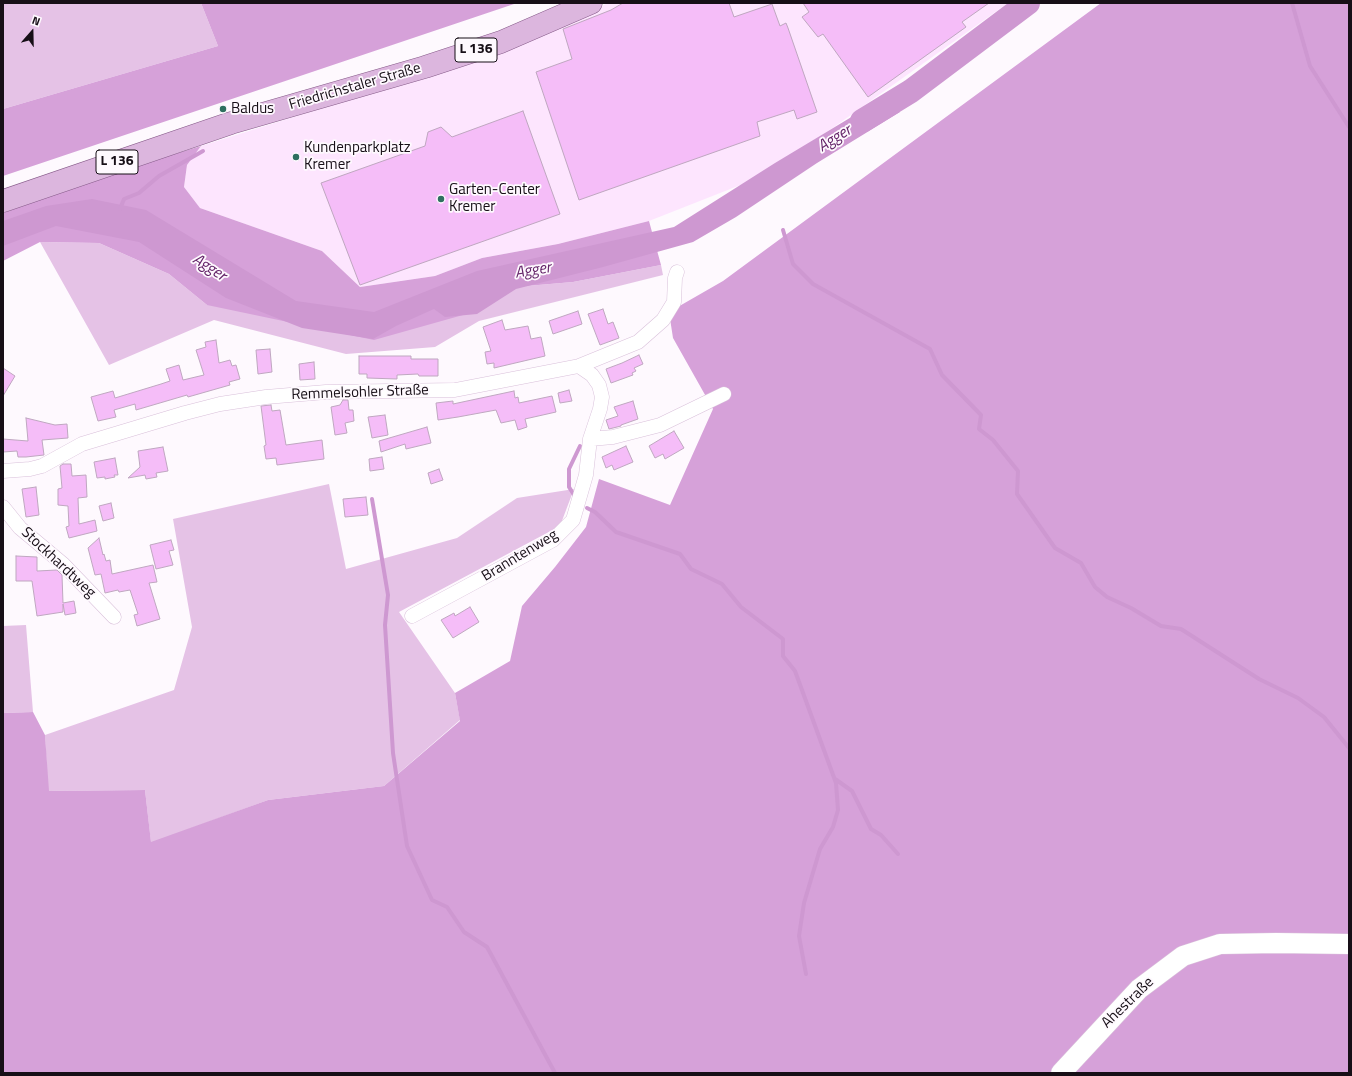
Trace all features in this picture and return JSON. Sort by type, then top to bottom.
[{"type":"main road","name":"Friedrichstaler Straße","points":[[3,201],[231,123],[425,67],[501,42],[591,3]]},
{"type":"main road","name":"Ahestraße","points":[[1060,1073],[1139,989],[1183,956],[1220,944],[1349,944]]},
{"type":"street","name":"Remmelsohler Straße","points":[[3,471],[30,469],[42,466],[82,444],[220,404],[326,392],[455,390],[579,366],[638,342],[663,320],[674,302],[675,278],[677,272]]},
{"type":"street","name":"Branntenweg","points":[[412,616],[553,540],[573,520],[586,475],[590,439],[600,409],[602,396],[599,385],[592,375],[579,366]]},
{"type":"street","points":[[590,439],[613,437],[660,425],[724,394]]},
{"type":"street","name":"Stockhardtweg","points":[[3,507],[20,528],[63,564],[114,617]]},
{"type":"shaded area","points":[[3,3],[201,3],[218,46],[3,109]]},
{"type":"shaded area","points":[[201,3],[517,3],[3,176],[3,109],[218,46]]},
{"type":"shaded area","points":[[608,3],[1008,3],[834,127],[748,182],[649,221],[558,244],[482,258],[435,276],[360,287],[322,251],[200,208],[184,187],[187,165],[201,146],[478,61],[580,17]]},
{"type":"shaded area","points":[[1101,3],[1349,3],[1349,1073],[3,1073],[3,713],[33,712],[45,735],[49,791],[145,790],[151,842],[268,800],[384,786],[460,721],[455,693],[510,661],[522,606],[586,527],[599,479],[670,505],[713,409],[673,338],[669,312],[723,281]]},
{"type":"shaded area","points":[[201,146],[187,165],[184,187],[200,208],[322,251],[360,287],[435,276],[482,258],[558,244],[649,221],[661,265],[573,282],[515,287],[470,313],[374,340],[207,305],[169,274],[99,243],[40,242],[3,261],[3,213],[102,176]]},
{"type":"shaded area","points":[[40,242],[99,243],[169,274],[207,305],[515,287],[573,282],[661,265],[663,275],[479,321],[435,347],[346,354],[214,320],[109,365]]},
{"type":"shaded area","points":[[329,484],[346,569],[457,538],[517,498],[574,489],[560,526],[399,612],[455,693],[460,720],[384,786],[268,800],[151,843],[145,790],[48,791],[45,735],[174,690],[192,627],[173,519]]},
{"type":"shaded area","points":[[26,625],[33,712],[3,713],[3,626]]},
{"type":"water","points":[[883,98],[900,112],[817,163],[736,217],[693,242],[516,289],[477,314],[445,317],[434,309],[396,326],[373,339],[302,328],[226,298],[139,242],[56,226],[3,246],[3,221],[46,206],[92,199],[146,210],[296,301],[374,312],[477,271],[674,227],[775,163]]},
{"type":"building","points":[[623,3],[729,3],[734,17],[772,4],[780,26],[786,23],[817,112],[797,119],[794,110],[757,122],[760,136],[579,200],[536,72],[572,59],[563,29],[611,10]]},
{"type":"building","points":[[803,3],[989,3],[962,22],[966,27],[868,97],[823,34],[818,37],[802,17],[809,12]]},
{"type":"building","name":"Garten-Center Kremer","points":[[523,111],[560,214],[360,285],[321,183],[425,146],[428,132],[441,127],[452,137]]},
{"type":"building","points":[[603,309],[608,324],[613,322],[619,338],[600,345],[588,314]]},
{"type":"building","points":[[578,311],[582,324],[553,334],[549,321]]},
{"type":"building","points":[[502,320],[505,330],[528,326],[531,339],[541,337],[545,356],[494,368],[494,363],[487,364],[485,352],[491,351],[483,327]]},
{"type":"building","points":[[216,340],[219,363],[230,360],[232,366],[236,365],[240,379],[229,382],[230,385],[188,397],[187,395],[136,410],[135,404],[114,410],[116,417],[98,421],[91,397],[113,391],[115,398],[170,381],[166,369],[179,365],[183,380],[204,375],[196,350],[206,347],[205,342]]},
{"type":"building","points":[[270,349],[272,372],[258,374],[256,350]]},
{"type":"building","points":[[639,355],[643,364],[634,368],[636,371],[632,373],[633,375],[611,383],[606,369]]},
{"type":"building","points":[[359,356],[411,356],[411,359],[438,359],[438,376],[419,376],[418,374],[397,375],[397,379],[367,378],[367,374],[359,374]]},
{"type":"building","points":[[314,362],[315,379],[300,380],[299,364]]},
{"type":"building","points":[[3,368],[15,376],[3,396]]},
{"type":"building","points":[[569,390],[572,401],[560,403],[558,393]]},
{"type":"building","points":[[514,391],[515,398],[518,397],[519,403],[552,396],[556,412],[525,419],[527,427],[518,430],[515,420],[501,423],[496,410],[438,420],[436,403],[453,401],[453,404]]},
{"type":"building","points":[[343,400],[348,400],[349,410],[353,410],[354,421],[345,423],[347,433],[335,435],[331,407],[340,405]]},
{"type":"building","points":[[633,401],[638,419],[609,429],[606,420],[618,416],[614,407]]},
{"type":"building","points":[[271,405],[272,411],[280,410],[286,445],[322,440],[324,459],[277,465],[276,458],[266,459],[264,446],[266,445],[261,406]]},
{"type":"building","points":[[385,415],[388,435],[372,438],[368,417]]},
{"type":"building","points":[[26,418],[55,425],[67,424],[68,438],[42,440],[44,455],[18,457],[17,451],[3,452],[3,439],[28,441]]},
{"type":"building","points":[[427,427],[431,443],[406,449],[405,444],[381,452],[379,441]]},
{"type":"building","points":[[674,431],[684,448],[665,459],[663,454],[655,458],[649,446]]},
{"type":"building","points":[[626,446],[633,462],[614,470],[612,465],[606,468],[602,457]]},
{"type":"building","points":[[163,447],[168,471],[156,473],[157,477],[146,479],[145,475],[128,478],[140,467],[138,451]]},
{"type":"building","points":[[382,457],[384,469],[370,471],[369,459]]},
{"type":"building","points":[[115,458],[118,475],[105,479],[105,477],[97,478],[94,462]]},
{"type":"building","points":[[63,464],[71,464],[72,476],[86,475],[87,497],[78,498],[79,524],[95,520],[97,531],[69,538],[66,527],[69,526],[68,506],[58,505],[58,489],[62,488],[60,466]]},
{"type":"building","points":[[439,469],[443,480],[431,484],[428,473]]},
{"type":"building","points":[[36,487],[39,515],[26,517],[22,489]]},
{"type":"building","points":[[366,497],[368,515],[345,517],[343,499]]},
{"type":"building","points":[[111,503],[114,518],[103,521],[99,506]]},
{"type":"building","points":[[99,538],[106,561],[110,560],[112,574],[153,565],[157,582],[149,583],[160,619],[137,626],[134,615],[138,614],[130,590],[119,592],[118,590],[105,593],[101,574],[95,575],[88,548]]},
{"type":"building","points":[[171,540],[174,550],[169,551],[173,565],[156,569],[150,545]]},
{"type":"building","points":[[16,556],[37,557],[37,571],[57,570],[62,575],[63,603],[74,601],[76,613],[65,615],[63,604],[63,612],[37,616],[32,581],[16,581]]},
{"type":"building","points":[[470,607],[479,622],[453,638],[441,620],[454,613],[455,616]]},
{"type":"waterway","name":"Agger","points":[[862,121],[911,91],[1028,3]]},
{"type":"waterway","points":[[1292,3],[1310,66],[1349,127]]},
{"type":"waterway","points":[[120,209],[124,199],[139,193],[159,176],[203,151]]},
{"type":"waterway","points":[[783,230],[793,264],[813,284],[930,349],[942,375],[981,415],[979,429],[993,440],[1018,471],[1017,494],[1055,548],[1081,563],[1095,587],[1107,597],[1131,608],[1161,626],[1181,629],[1259,679],[1298,698],[1324,717],[1349,748]]},
{"type":"waterway","points":[[574,495],[569,487],[569,469],[580,446]]},
{"type":"waterway","points":[[372,499],[388,595],[385,625],[393,753],[407,846],[432,900],[447,907],[464,932],[487,947],[555,1073]]},
{"type":"waterway","points":[[587,508],[595,512],[616,532],[680,554],[691,569],[722,584],[741,607],[783,639],[783,656],[795,671],[836,783],[838,810],[833,827],[820,849],[804,903],[799,936],[806,974]]},
{"type":"waterway","points":[[835,779],[852,791],[871,829],[881,835],[898,854]]},
{"type":"place","name":"Baldus","points":[[223,109]]},
{"type":"place","name":"Kundenparkplatz Kremer","points":[[296,157]]},
{"type":"place","name":"Garten-Center Kremer","points":[[441,199]]}]
